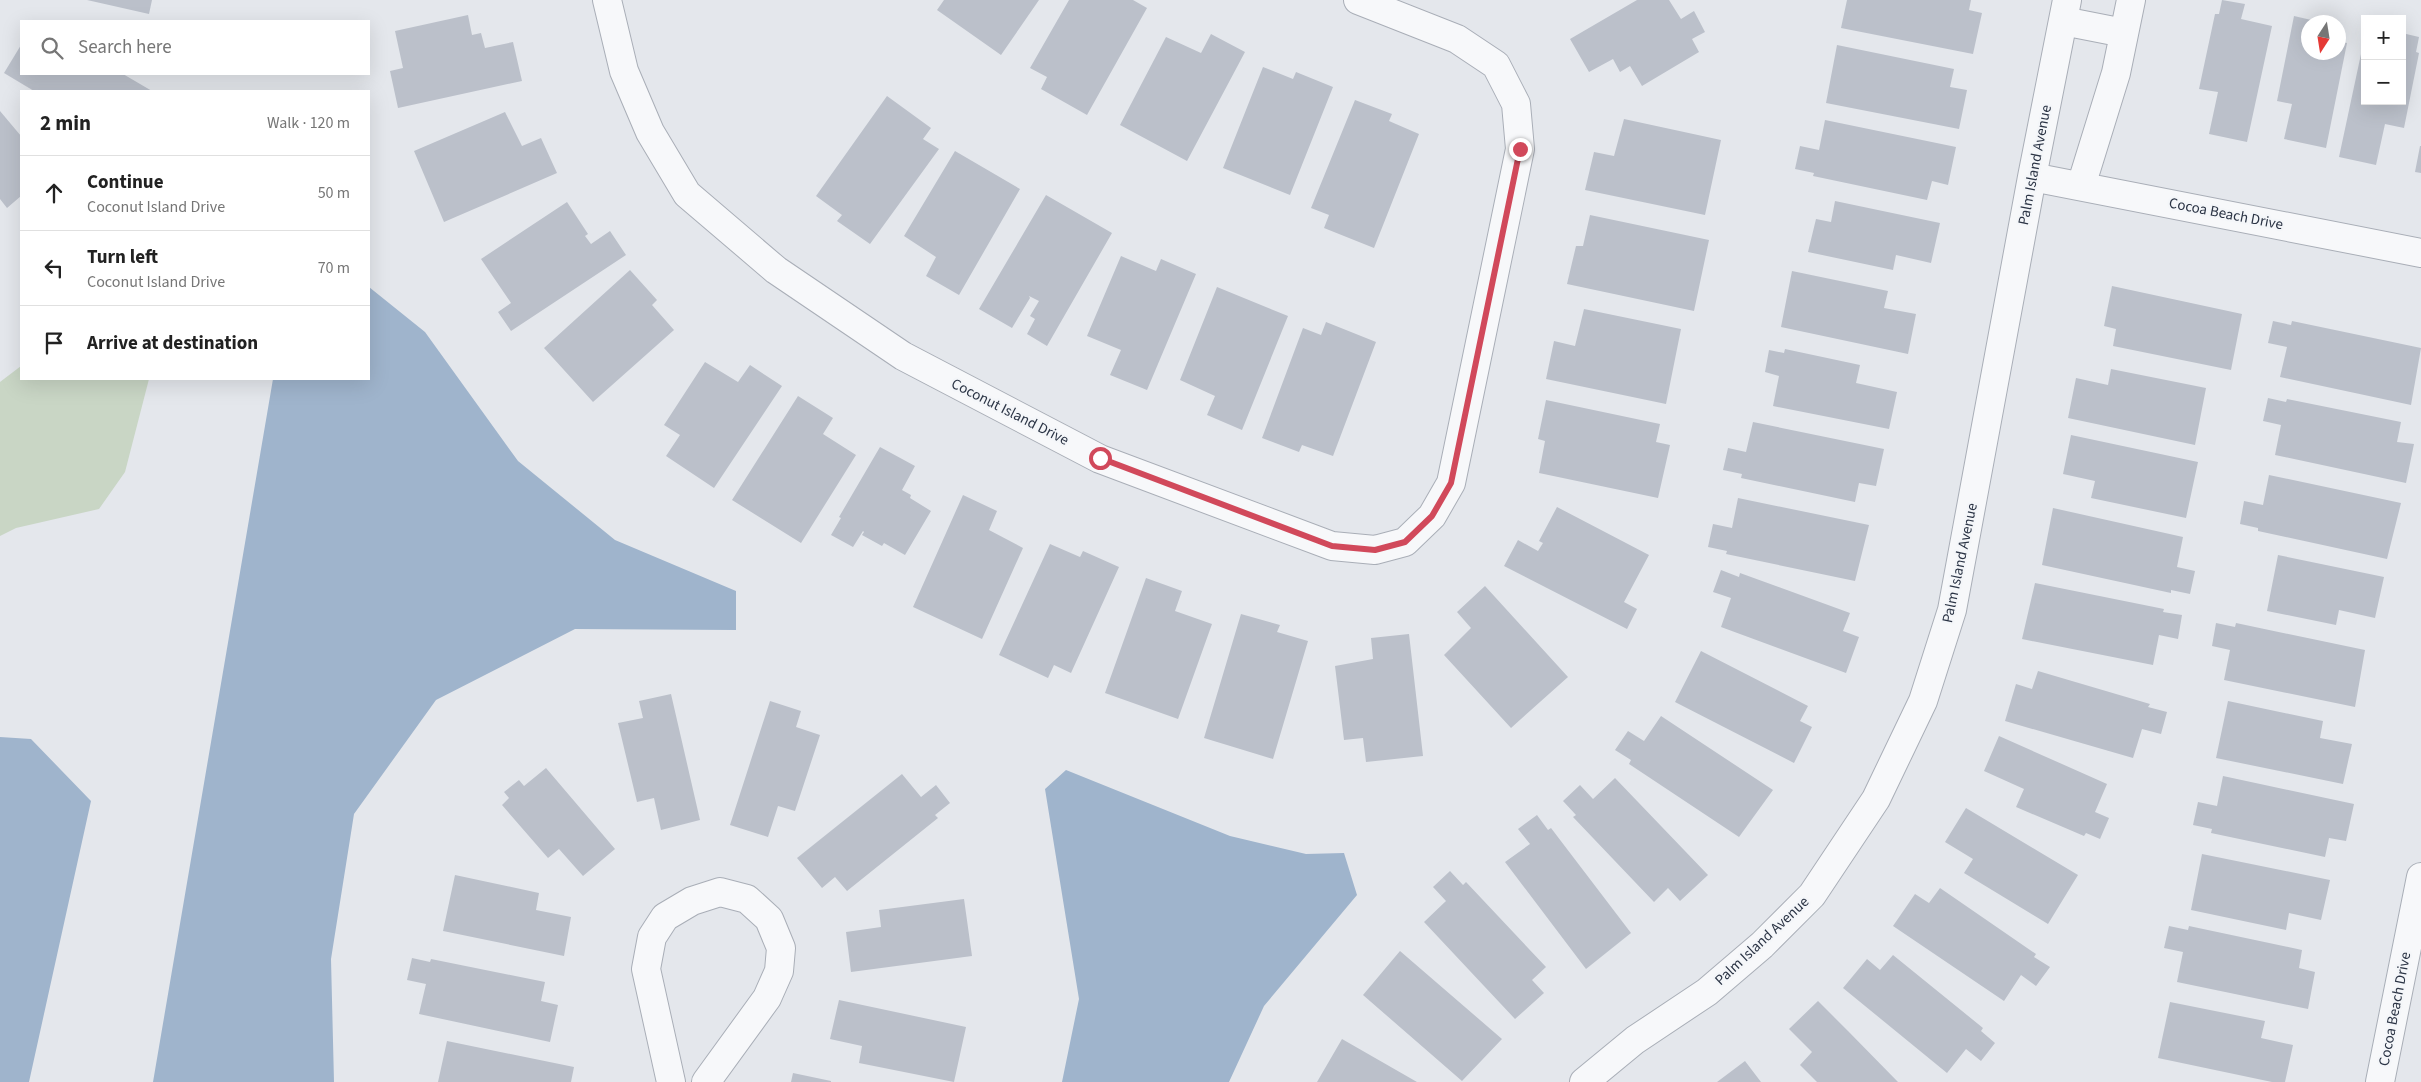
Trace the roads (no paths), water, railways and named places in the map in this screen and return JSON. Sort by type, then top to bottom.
[{"type":"street","name":"Coconut Island Drive","points":[[607,0],[624,71],[650,132],[687,194],[776,270],[903,356],[1100,458],[1332,546],[1375,550],[1405,542],[1432,516],[1451,483],[1520,149],[1516,104],[1496,64],[1456,39],[1358,0]]},
{"type":"street","points":[[2081,186],[2116,73],[2131,0]]},
{"type":"street","points":[[2066,10],[2124,32]]},
{"type":"street","name":"Palm Island Avenue","points":[[1584,1082],[1635,1040],[1707,992],[1762,945],[1812,895],[1876,799],[1923,701],[1952,610],[2032,177],[2066,10]]},
{"type":"street","name":"Cocoa Beach Drive","points":[[2032,177],[2421,252]]},
{"type":"street","name":"Cocoa Beach Drive","points":[[2380,1082],[2421,877]]},
{"type":"street","points":[[671,1082],[646,969],[652,937],[665,918],[692,901],[720,892],[747,899],[769,919],[781,948],[779,971],[767,998],[706,1082]]},
{"type":"water","points":[[370,288],[425,332],[518,461],[615,540],[736,591],[736,630],[575,629],[436,700],[354,814],[331,959],[334,1082],[153,1082],[273,380],[370,380]]},
{"type":"water","points":[[0,737],[31,739],[91,801],[29,1082],[0,1082]]},
{"type":"water","points":[[1066,770],[1230,836],[1306,854],[1344,853],[1357,895],[1264,1006],[1229,1082],[1062,1082],[1079,999],[1045,789]]}]
